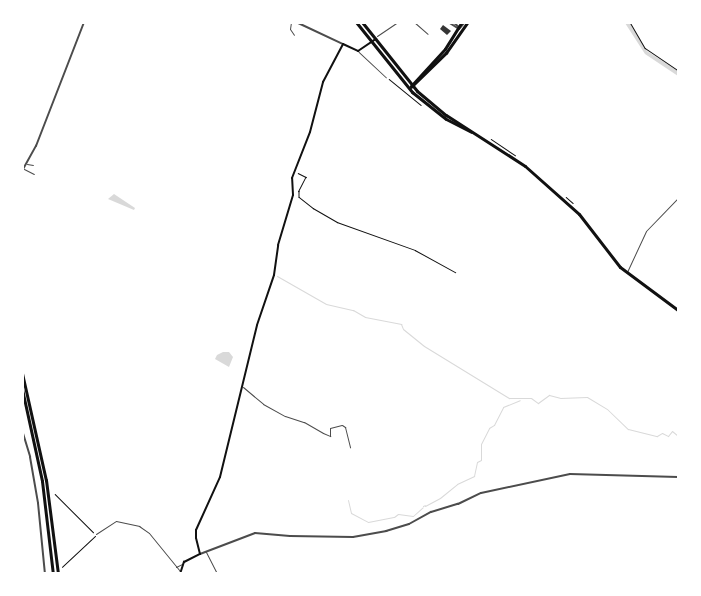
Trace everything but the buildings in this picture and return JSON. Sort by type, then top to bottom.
[{"type":"highway","points":[[356,22],[375,39],[406,85],[422,102],[446,119],[487,140]]},
{"type":"highway","points":[[362,22],[401,74],[417,91],[446,115],[525,166],[577,213],[626,273],[678,310]]},
{"type":"highway","points":[[22,373],[44,470],[58,574]]},
{"type":"highway","points":[[22,389],[42,481],[53,574]]},
{"type":"main road","points":[[412,86],[441,54],[465,22]]},
{"type":"main road","points":[[417,91],[419,78],[461,33],[465,22]]},
{"type":"main road","points":[[180,572],[182,564],[200,554],[196,530],[220,477],[260,317],[274,275],[278,245],[293,195],[291,182],[310,132],[322,82],[343,44],[358,51],[375,39]]},
{"type":"main road","points":[[401,74],[408,78],[419,78]]},
{"type":"main road","points":[[406,85],[412,86],[422,102]]},
{"type":"street","points":[[23,170],[29,165],[84,22]]},
{"type":"street","points":[[291,22],[290,29],[294,35]]},
{"type":"street","points":[[296,22],[343,44]]},
{"type":"street","points":[[375,39],[398,22]]},
{"type":"street","points":[[414,22],[428,34]]},
{"type":"street","points":[[448,22],[460,28],[461,33]]},
{"type":"street","points":[[453,24],[454,37]]},
{"type":"street","points":[[23,170],[34,174]]},
{"type":"street","points":[[626,273],[646,231],[678,198]]},
{"type":"street","points":[[242,387],[263,404],[330,436],[330,428],[342,424],[345,427],[350,447]]},
{"type":"street","points":[[22,430],[30,457],[38,503],[45,574]]},
{"type":"street","points":[[200,554],[255,533],[290,536],[353,537],[386,531],[409,524],[432,512],[458,504],[481,493],[570,474],[678,477]]},
{"type":"street","points":[[96,534],[116,521],[139,526],[149,533],[180,572]]},
{"type":"street","points":[[206,552],[217,574]]},
{"type":"street","points":[[176,567],[182,564]]},
{"type":"lane","points":[[358,51],[386,77]]},
{"type":"path","points":[[630,22],[646,48],[678,70]]},
{"type":"path","points":[[386,77],[422,102]]},
{"type":"path","points":[[294,172],[306,177],[299,191],[299,197],[313,208],[337,222],[415,250],[455,272]]},
{"type":"path","points":[[55,494],[96,534],[62,566]]},
{"type":"shaded area","points":[[625,23],[630,23],[647,51],[678,71],[678,76],[645,54]]},
{"type":"shaded area","points":[[114,194],[135,208],[134,210],[108,199]]},
{"type":"shaded area","points":[[229,352],[233,357],[229,367],[215,359],[217,355]]},
{"type":"waterway","points":[[277,276],[326,304],[353,310],[365,317],[401,324],[403,329],[424,346],[509,398],[531,398],[538,403],[549,395],[560,398],[587,397],[607,409],[628,429],[657,436],[662,433],[668,436],[672,431],[678,436]]},
{"type":"waterway","points":[[425,506],[440,498],[457,484],[474,476],[477,462],[481,460],[481,444],[489,428],[494,425],[503,407],[520,400]]},
{"type":"waterway","points":[[348,500],[351,513],[368,522],[394,517],[398,514],[413,516],[423,507]]}]
